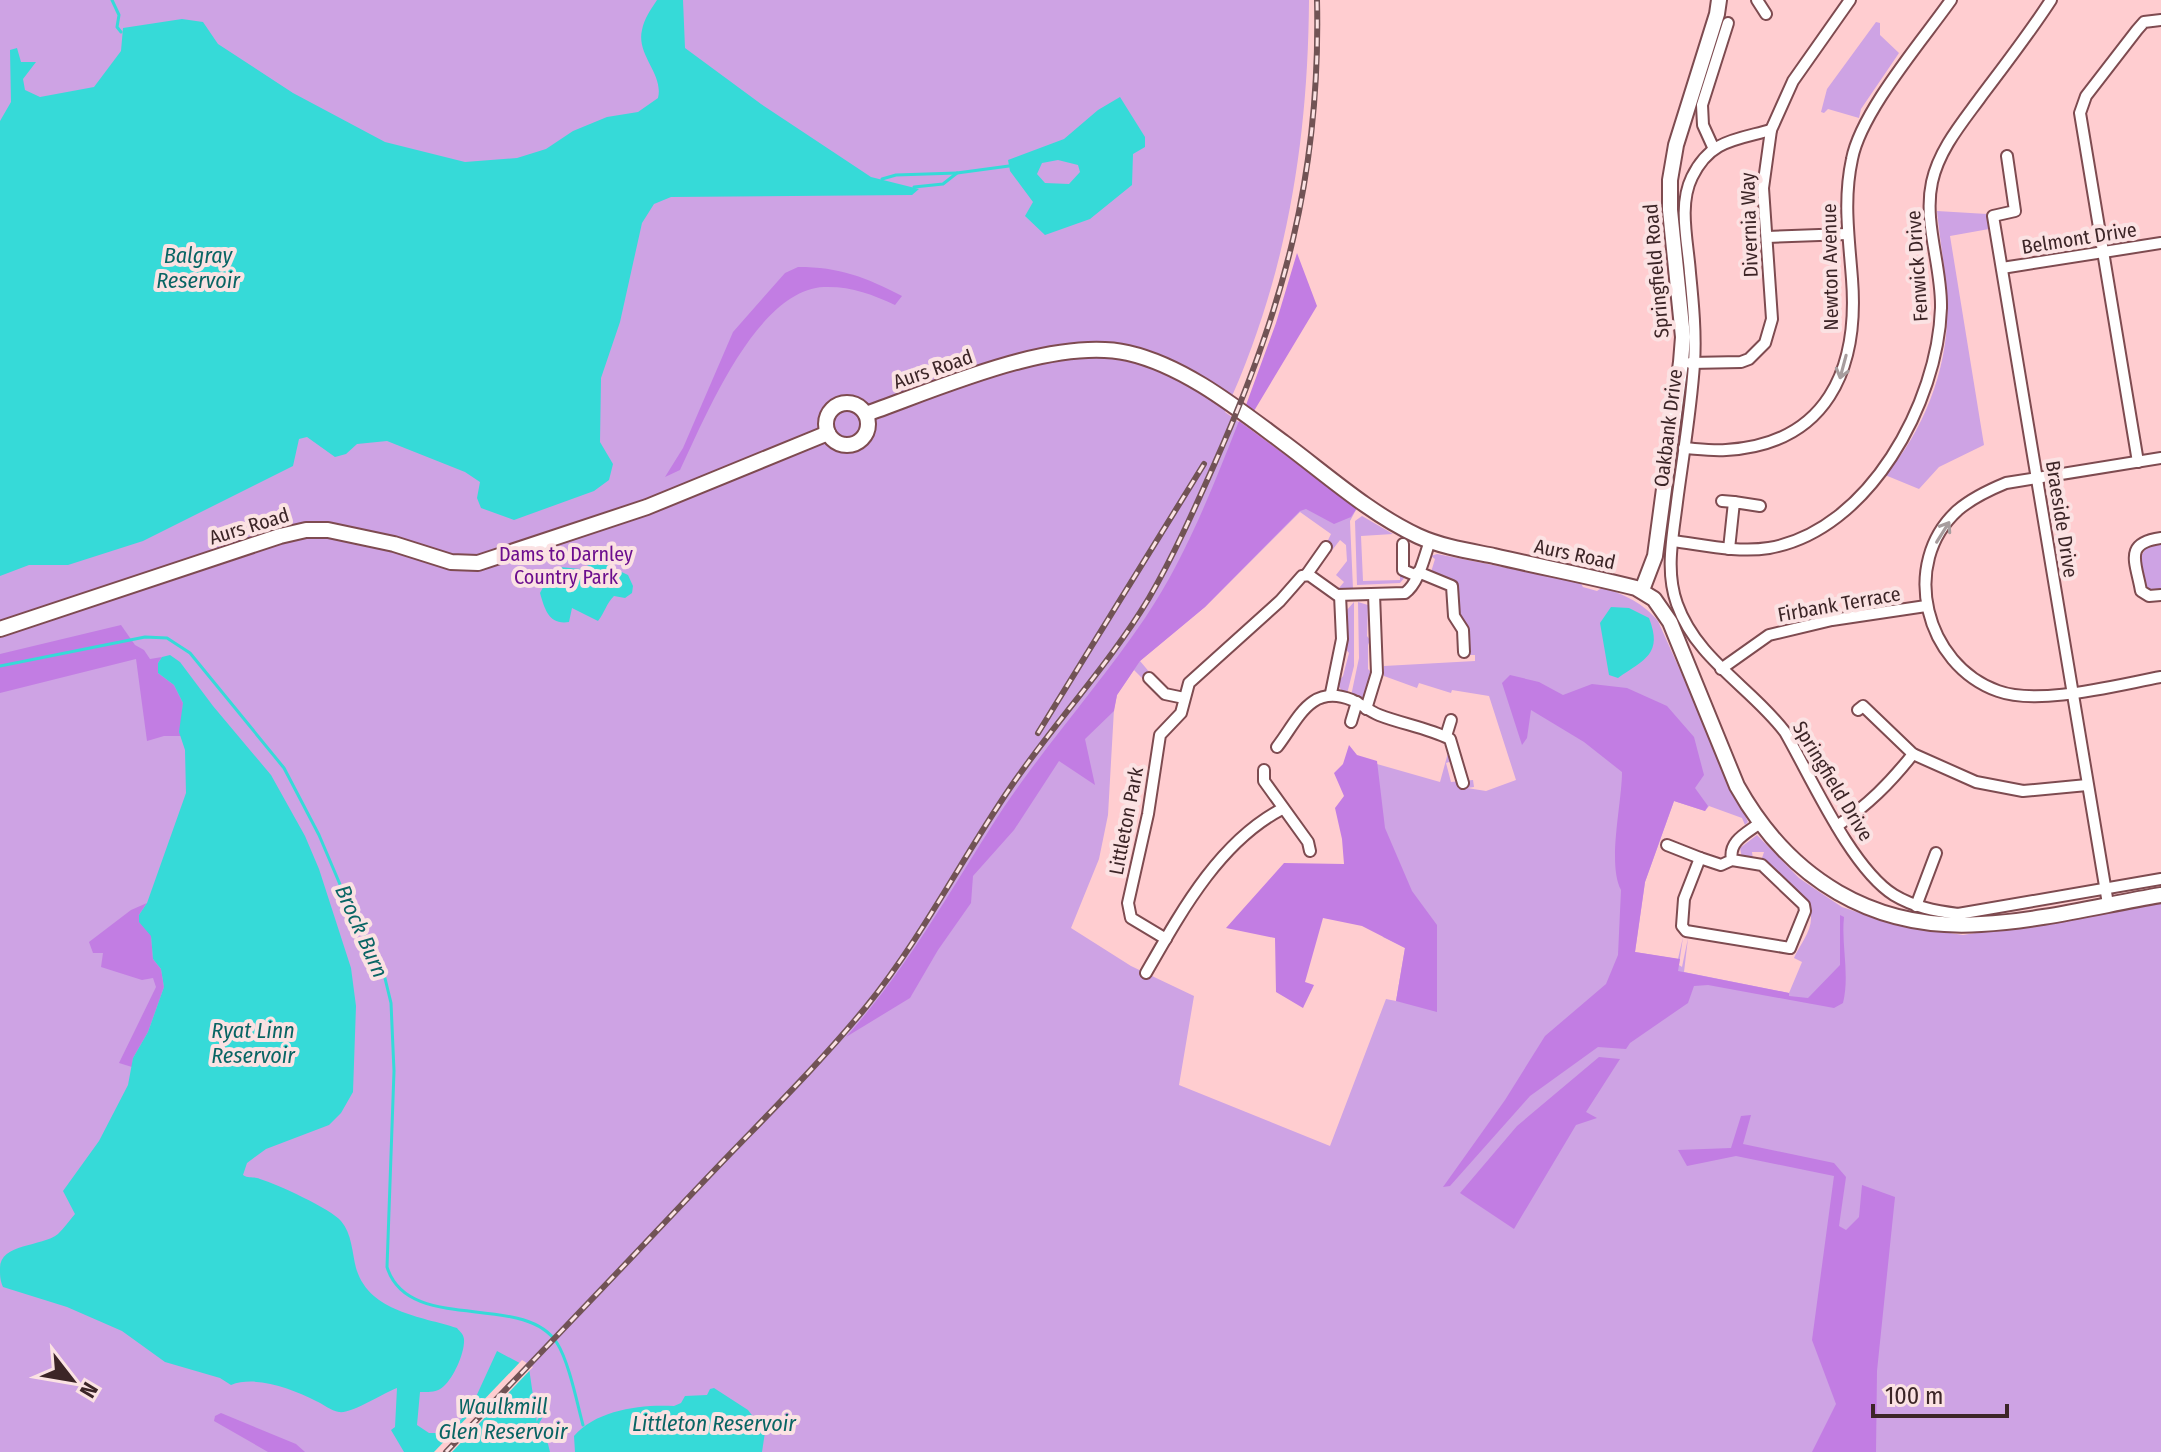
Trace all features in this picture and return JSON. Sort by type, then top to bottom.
[{"type":"street","name":"Springfield Road","points":[[1642,590],[1655,556],[1688,362],[1669,192],[1676,145],[1719,0]]},
{"type":"street","points":[[1757,0],[1766,14]]},
{"type":"street","name":"Divernia Way","points":[[1688,362],[1741,362],[1749,359],[1765,343],[1772,319],[1763,188],[1771,130],[1793,81],[1850,0]]},
{"type":"street","name":"Newton Avenue","points":[[1684,448],[1726,450],[1770,441],[1790,433],[1807,421],[1831,397],[1845,365],[1853,317],[1847,234],[1848,179],[1852,156],[1872,112],[1951,0]]},
{"type":"street","name":"Fenwick Drive","points":[[1673,541],[1729,549],[1767,548],[1802,539],[1820,530],[1863,491],[1901,440],[1923,396],[1938,340],[1940,279],[1930,207],[1936,168],[1949,141],[2051,0]]},
{"type":"street","points":[[2138,462],[2080,113],[2082,103],[2137,30],[2144,22],[2161,20]]},
{"type":"street","points":[[1728,23],[1729,38],[1702,105],[1703,125],[1713,147],[1771,130]]},
{"type":"street","name":"Oakbank Drive","points":[[1673,541],[1684,448],[1693,306],[1685,213],[1691,179],[1713,147]]},
{"type":"street","name":"Braeside Drive","points":[[2007,156],[2015,211],[1993,216],[2108,904]]},
{"type":"street","points":[[1767,237],[1847,234]]},
{"type":"street","name":"Belmont Drive","points":[[2002,268],[2161,243]]},
{"type":"street","name":"Aurs Road","points":[[866,414],[1017,361],[1096,350],[1128,353],[1161,364],[1205,389],[1265,429],[1385,518],[1430,541],[1642,590]]},
{"type":"street","name":"Aurs Road","points":[[851,402],[866,414],[865,435],[853,444],[839,443],[828,433],[828,414],[838,404],[851,402]]},
{"type":"street","name":"Aurs Road","points":[[0,629],[306,530],[337,531],[394,544],[451,562],[488,561],[647,507],[828,433]]},
{"type":"street","points":[[2161,458],[2006,483],[1983,493],[1958,511],[1941,531],[1931,553],[1926,606],[1930,623],[1952,659],[1982,684],[2015,695],[2034,697],[2161,677]]},
{"type":"street","points":[[1722,501],[1760,506]]},
{"type":"street","points":[[1729,549],[1734,502]]},
{"type":"street","points":[[2161,538],[2146,540],[2134,552],[2141,591],[2149,596],[2161,595]]},
{"type":"street","points":[[1307,574],[1340,595],[1405,593],[1411,590],[1430,541]]},
{"type":"street","name":"Springfield Drive","points":[[1673,541],[1670,566],[1676,602],[1696,640],[1721,669],[1773,716],[1837,826],[1865,867],[1882,885],[1916,906],[1958,914],[2105,889]]},
{"type":"street","points":[[1403,544],[1403,570],[1452,586],[1454,616],[1463,630],[1464,652]]},
{"type":"street","name":"Littleton Park","points":[[1166,939],[1131,918],[1128,903],[1148,814],[1160,735],[1181,713],[1189,683],[1280,601],[1298,578],[1307,574],[1326,547]]},
{"type":"street","points":[[1642,590],[1654,599],[1670,622],[1737,786],[1760,823],[1792,859],[1820,883],[1872,910],[1942,925],[1983,924],[2161,895]]},
{"type":"street","points":[[1351,722],[1377,673],[1374,594]]},
{"type":"street","points":[[1331,693],[1342,639],[1340,595]]},
{"type":"street","name":"Firbank Terrace","points":[[1721,669],[1769,635],[1832,620],[1926,606]]},
{"type":"street","points":[[1149,678],[1165,694],[1184,698]]},
{"type":"street","points":[[1277,747],[1287,730],[1313,701],[1331,693],[1396,722],[1446,736],[1452,745],[1463,783]]},
{"type":"street","points":[[1858,710],[1863,706],[1913,754],[1943,770],[1992,787],[2023,791],[2087,785]]},
{"type":"street","points":[[1446,736],[1451,720]]},
{"type":"street","points":[[1837,826],[1865,807],[1891,782],[1913,754]]},
{"type":"street","points":[[1264,770],[1264,781],[1308,842],[1310,851]]},
{"type":"street","points":[[1146,973],[1208,873],[1258,822],[1282,809]]},
{"type":"street","points":[[1732,860],[1730,852],[1733,844],[1760,823]]},
{"type":"street","points":[[1667,845],[1721,865],[1732,860],[1762,865],[1804,905],[1805,911],[1790,948],[1686,931],[1681,921],[1684,899],[1700,858]]},
{"type":"street","points":[[1916,906],[1936,853]]},
{"type":"street","points":[[2105,889],[2161,879]]},
{"type":"green space","name":"Dams to Darnley Country Park","points":[[0,0],[1309,0],[1304,107],[1290,210],[1264,312],[1225,412],[1357,508],[1350,521],[1353,589],[1339,588],[1344,582],[1336,575],[1347,561],[1346,545],[1340,540],[1316,571],[1314,569],[1331,534],[1300,512],[1205,607],[1140,661],[1151,674],[1144,680],[1134,670],[1117,695],[1108,815],[1099,859],[1071,928],[1131,966],[1194,996],[1179,1085],[1330,1146],[1386,999],[1396,1001],[1405,948],[1383,937],[1357,775],[1377,761],[1377,764],[1440,782],[1448,753],[1452,761],[1446,763],[1451,782],[1473,780],[1474,787],[1467,788],[1486,791],[1516,780],[1489,696],[1452,690],[1451,693],[1419,683],[1417,688],[1384,676],[1384,666],[1475,661],[1475,655],[1468,655],[1467,627],[1458,614],[1455,583],[1431,572],[1435,559],[1431,556],[1437,554],[1580,582],[1583,587],[1597,591],[1603,587],[1626,597],[1640,604],[1658,621],[1748,822],[1745,825],[1742,818],[1709,806],[1705,811],[1674,801],[1645,882],[1635,952],[1678,959],[1683,937],[1679,965],[1682,967],[1688,938],[1684,972],[1789,993],[1802,962],[1794,958],[1807,933],[1811,917],[1799,893],[1761,861],[1764,852],[1752,852],[1753,859],[1742,858],[1740,848],[1757,835],[1799,878],[1842,907],[1893,924],[1963,935],[2161,903],[2161,1452],[0,1452]]},
{"type":"green space","points":[[1876,22],[1880,23],[1880,35],[1899,53],[1861,109],[1859,118],[1828,109],[1821,112],[1827,89]]},
{"type":"green space","points":[[1937,211],[1987,214],[1989,229],[1950,236],[1984,445],[1939,467],[1919,489],[1885,475],[1923,417],[1944,349],[1946,292]]},
{"type":"green space","points":[[1362,516],[1393,534],[1361,536],[1363,581],[1400,580],[1400,576],[1406,576],[1400,583],[1357,585],[1355,521]]},
{"type":"green space","points":[[2161,544],[2161,592],[2151,592],[2143,581],[2140,558],[2146,548]]},
{"type":"green space","points":[[1354,602],[1354,666],[1347,694],[1337,683],[1343,676],[1349,653],[1345,648],[1346,611]]},
{"type":"green space","points":[[1358,602],[1368,605],[1368,669],[1373,674],[1365,699],[1351,696],[1359,658]]},
{"type":"shaded area","points":[[1297,253],[1317,306],[1254,411],[1246,405]]},
{"type":"shaded area","points":[[798,267],[852,274],[902,296],[895,305],[861,292],[824,287],[799,294],[776,310],[736,360],[680,470],[665,477],[683,448],[733,332],[785,273]]},
{"type":"shaded area","points":[[1239,421],[1357,508],[1351,517],[1334,524],[1306,509],[1300,511],[1205,607],[1140,661],[1117,695],[1114,711],[1085,739],[1095,785],[1059,761],[1014,830],[973,876],[971,903],[910,998],[846,1037],[930,925],[1021,783],[1111,666],[1160,595],[1186,547]]},
{"type":"shaded area","points":[[121,625],[150,659],[162,657],[158,663],[158,673],[174,685],[183,703],[181,736],[164,736],[147,741],[136,659],[0,693],[0,654]]},
{"type":"shaded area","points":[[1510,675],[1539,682],[1563,695],[1592,684],[1627,688],[1667,706],[1694,737],[1704,775],[1695,788],[1708,806],[1705,811],[1674,801],[1645,882],[1635,952],[1680,959],[1678,971],[1808,998],[1840,965],[1840,915],[1844,917],[1845,992],[1843,1003],[1834,1008],[1708,985],[1694,986],[1688,1003],[1630,1043],[1626,1049],[1598,1047],[1530,1096],[1450,1186],[1443,1187],[1505,1100],[1545,1036],[1606,984],[1618,955],[1621,890],[1615,849],[1622,772],[1584,742],[1531,710],[1527,738],[1522,745],[1502,683]]},
{"type":"shaded area","points":[[1349,745],[1357,755],[1377,761],[1385,828],[1412,891],[1437,925],[1437,1012],[1396,1001],[1405,948],[1362,926],[1323,918],[1305,982],[1314,985],[1303,1008],[1276,992],[1275,938],[1226,928],[1284,863],[1344,864],[1335,808],[1344,796],[1334,773],[1343,764]]},
{"type":"shaded area","points":[[147,903],[139,915],[151,935],[153,959],[161,969],[164,987],[148,1032],[133,1058],[132,1067],[119,1063],[156,987],[153,978],[142,980],[101,967],[103,953],[93,953],[89,942],[131,910]]},
{"type":"shaded area","points":[[1599,1057],[1620,1059],[1586,1112],[1597,1118],[1576,1125],[1514,1229],[1460,1193],[1517,1126]]},
{"type":"shaded area","points":[[1751,1115],[1743,1144],[1834,1163],[1846,1177],[1839,1226],[1846,1230],[1859,1217],[1862,1185],[1895,1197],[1877,1371],[1876,1452],[1812,1452],[1836,1404],[1812,1340],[1834,1176],[1736,1156],[1687,1166],[1678,1150],[1731,1148],[1741,1116]]},
{"type":"shaded area","points":[[221,1413],[296,1444],[305,1452],[268,1452],[214,1421],[215,1416]]},
{"type":"water","name":"Balgray Reservoir","points":[[657,0],[683,0],[685,48],[761,104],[871,177],[919,189],[912,195],[671,197],[654,204],[642,223],[620,322],[601,378],[600,442],[613,464],[609,480],[594,491],[514,520],[481,508],[477,498],[480,482],[465,472],[387,441],[357,444],[346,454],[335,457],[307,437],[299,439],[293,466],[143,541],[68,565],[29,565],[0,576],[0,121],[11,102],[10,50],[17,48],[21,62],[36,62],[23,79],[25,90],[40,97],[94,87],[121,51],[123,28],[182,19],[203,22],[218,44],[293,93],[385,142],[465,162],[517,158],[546,149],[573,131],[607,117],[638,112],[658,98],[657,81],[641,39],[644,22]]},
{"type":"water","points":[[1120,97],[1145,137],[1145,147],[1133,154],[1132,185],[1090,219],[1045,235],[1025,216],[1033,202],[1010,171],[1008,160],[1064,139],[1098,110]],"holes":[[[1058,160],[1078,165],[1080,172],[1069,184],[1045,183],[1037,174],[1042,163]]]},
{"type":"water","points":[[598,561],[628,575],[633,586],[632,593],[625,598],[614,596],[598,621],[572,608],[569,622],[552,619],[540,593],[550,574],[560,567],[580,569]]},
{"type":"water","points":[[1611,607],[1629,608],[1649,618],[1654,640],[1649,654],[1618,678],[1609,675],[1600,623]]},
{"type":"water","name":"Ryat Linn Reservoir","points":[[170,655],[180,662],[271,775],[305,836],[319,869],[351,968],[356,1006],[353,1092],[341,1113],[329,1125],[266,1149],[247,1163],[243,1175],[290,1191],[335,1216],[347,1232],[356,1268],[372,1294],[398,1310],[457,1328],[462,1334],[464,1344],[461,1357],[448,1382],[436,1391],[420,1392],[417,1425],[429,1433],[447,1433],[469,1412],[497,1351],[529,1368],[537,1423],[550,1452],[404,1452],[391,1430],[395,1427],[397,1388],[359,1407],[339,1412],[274,1385],[241,1382],[231,1385],[220,1378],[165,1362],[122,1331],[67,1307],[3,1287],[0,1268],[7,1254],[58,1234],[75,1214],[63,1191],[99,1141],[128,1085],[133,1058],[148,1032],[164,987],[161,969],[153,959],[151,936],[139,922],[139,915],[147,903],[186,793],[185,750],[179,732],[183,703],[174,685],[158,673],[158,663],[162,657]]},
{"type":"water","name":"Littleton Reservoir","points":[[714,1388],[748,1410],[765,1432],[762,1452],[575,1452],[574,1436],[594,1420],[620,1410],[674,1406],[681,1403],[685,1396],[707,1395]]},
{"type":"pier","points":[[522,1360],[533,1367],[452,1452],[434,1452]]},
{"type":"waterway","name":"Brock Burn","points":[[112,0],[119,15],[117,27],[121,32]]},
{"type":"waterway","points":[[914,187],[943,184],[957,173],[1009,166]]},
{"type":"waterway","points":[[882,179],[896,175],[957,173]]},
{"type":"waterway","name":"Brock Burn","points":[[0,666],[145,637],[167,638],[190,653],[284,768],[319,835],[353,915],[381,962],[391,1003],[394,1071],[387,1267],[399,1288],[418,1300],[441,1307],[519,1319],[541,1328],[561,1351],[583,1425]]},
{"type":"waterway","name":"Waulkmill Glen Reservoir","points":[[537,1424],[545,1410]]},
{"type":"railway","points":[[446,1452],[807,1074],[866,1007],[923,927],[1010,788],[1117,647],[1149,598],[1175,549],[1239,407],[1278,294],[1305,181],[1317,63],[1317,0]]},
{"type":"railway","points":[[1038,733],[1204,464]]}]
